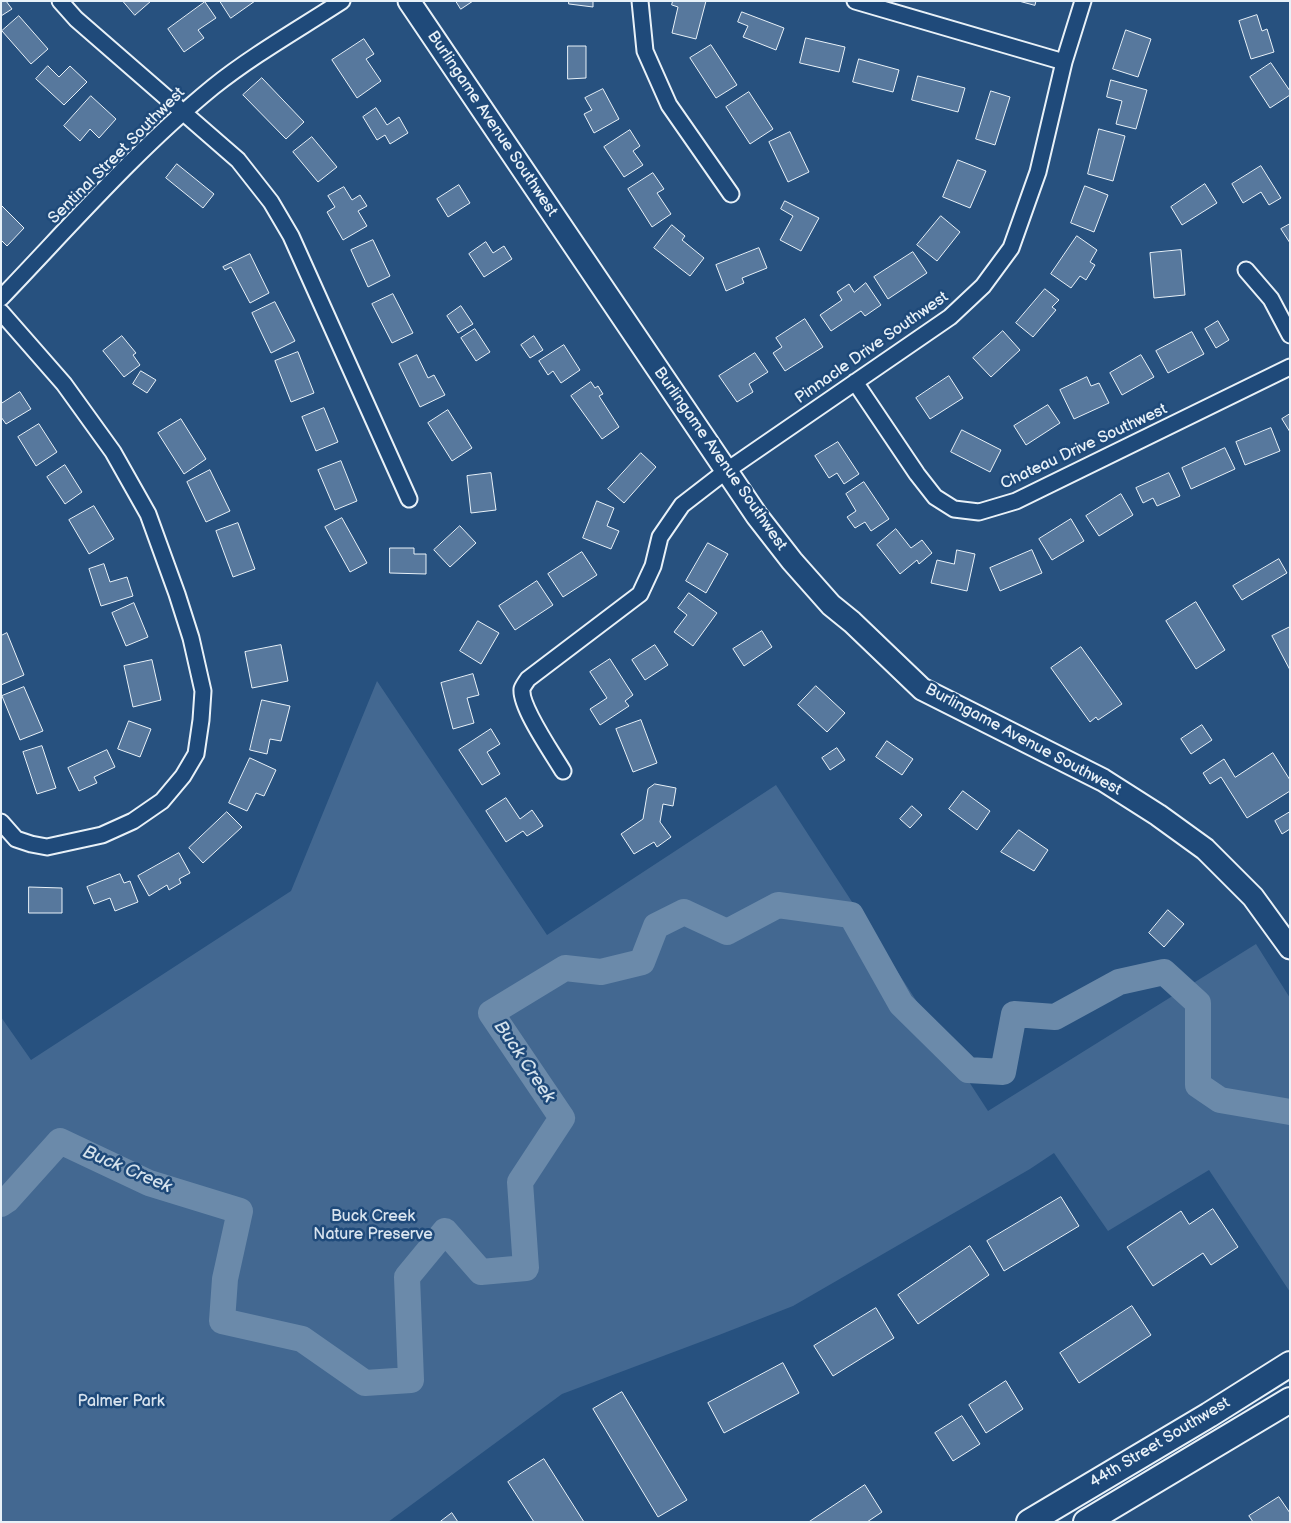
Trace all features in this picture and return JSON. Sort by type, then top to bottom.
[{"type":"main road","name":"44th Street Southwest","points":[[1029,1522],[1290,1364]]},
{"type":"main road","name":"44th Street Southwest","points":[[1086,1522],[1290,1400]]},
{"type":"street","points":[[60,1],[76,19],[238,160],[271,202],[291,236],[409,499]]},
{"type":"street","name":"Sentinal Street Southwest","points":[[1,298],[138,154],[183,112],[215,85],[249,61],[342,1]]},
{"type":"street","name":"Burlingame Avenue Southwest","points":[[409,1],[756,516],[831,604],[922,689],[1102,780],[1158,814],[1205,849],[1253,898],[1290,948]]},
{"type":"street","points":[[640,1],[645,51],[669,105],[731,194]]},
{"type":"street","points":[[855,1],[1064,62]]},
{"type":"street","name":"Pinnacle Drive Southwest","points":[[563,771],[528,711],[522,688],[528,678],[640,594],[653,566],[660,537],[682,505],[726,471],[950,317],[983,286],[1011,248],[1038,172],[1064,62],[1083,1]]},
{"type":"street","points":[[1246,270],[1271,299],[1290,335]]},
{"type":"street","points":[[1,312],[64,384],[113,452],[148,514],[177,594],[203,691],[202,720],[196,754],[183,776],[162,801],[133,821],[102,834],[47,847],[16,840],[1,822]]},
{"type":"street","name":"Chateau Drive Southwest","points":[[855,382],[917,474],[935,497],[954,509],[979,512],[1016,501],[1290,367]]},
{"type":"green space","name":"Buck Creek Nature Preserve","points":[[377,681],[547,935],[776,785],[988,1111],[1256,944],[1290,998],[1290,1292],[1209,1170],[1108,1231],[1054,1153],[1030,1169],[793,1306],[562,1394],[388,1522],[1,1522],[1,1017],[31,1060],[291,891]]},
{"type":"building","points":[[1,1],[6,1],[12,9],[1,16]]},
{"type":"building","points":[[123,1],[151,1],[135,15]]},
{"type":"building","points":[[220,1],[255,1],[231,18]]},
{"type":"building","points":[[456,1],[473,1],[461,9]]},
{"type":"building","points":[[569,1],[593,1],[593,7],[569,4]]},
{"type":"building","points":[[673,1],[706,1],[696,39],[672,33],[678,7],[672,5]]},
{"type":"building","points":[[1019,1],[1036,1],[1035,5]]},
{"type":"building","points":[[205,2],[216,18],[198,30],[204,38],[184,52],[168,29]]},
{"type":"building","points":[[742,12],[784,28],[776,50],[743,37],[748,26],[738,22]]},
{"type":"building","points":[[1257,15],[1262,31],[1267,29],[1274,52],[1251,59],[1239,21]]},
{"type":"building","points":[[19,16],[48,49],[31,64],[2,31]]},
{"type":"building","points":[[1126,30],[1151,39],[1138,77],[1113,69]]},
{"type":"building","points":[[806,38],[845,47],[839,72],[800,63]]},
{"type":"building","points":[[364,39],[374,54],[366,59],[381,81],[357,98],[332,60]]},
{"type":"building","points":[[711,45],[737,85],[716,98],[690,58]]},
{"type":"building","points":[[568,46],[586,46],[586,78],[568,79]]},
{"type":"building","points":[[859,59],[899,70],[893,92],[853,82]]},
{"type":"building","points":[[1271,63],[1290,91],[1290,95],[1270,108],[1250,77]]},
{"type":"building","points":[[48,66],[59,77],[70,66],[87,82],[64,105],[36,79]]},
{"type":"building","points":[[918,76],[965,88],[958,112],[912,100]]},
{"type":"building","points":[[262,78],[304,122],[286,139],[243,95]]},
{"type":"building","points":[[1111,80],[1147,90],[1136,129],[1116,124],[1122,101],[1107,97]]},
{"type":"building","points":[[603,89],[619,119],[594,133],[584,114],[592,110],[585,98]]},
{"type":"building","points":[[991,91],[1010,97],[995,145],[976,139]]},
{"type":"building","points":[[749,92],[773,129],[750,144],[726,107]]},
{"type":"building","points":[[91,96],[116,119],[99,138],[90,129],[80,141],[64,126]]},
{"type":"building","points":[[376,108],[387,125],[399,117],[408,133],[390,144],[385,135],[377,140],[363,117]]},
{"type":"building","points":[[1099,129],[1125,136],[1113,181],[1088,174]]},
{"type":"building","points":[[630,130],[640,146],[633,151],[643,165],[624,177],[604,147]]},
{"type":"building","points":[[790,132],[809,172],[788,182],[769,142]]},
{"type":"building","points":[[312,137],[337,167],[318,182],[293,152]]},
{"type":"building","points":[[958,160],[986,171],[970,208],[943,197]]},
{"type":"building","points":[[177,164],[214,194],[203,208],[166,178]]},
{"type":"building","points":[[1261,166],[1281,198],[1269,205],[1261,192],[1243,203],[1232,184]]},
{"type":"building","points":[[653,173],[664,189],[657,193],[671,214],[652,227],[628,189]]},
{"type":"building","points":[[1205,184],[1217,203],[1182,225],[1171,207]]},
{"type":"building","points":[[459,185],[470,203],[448,217],[437,199]]},
{"type":"building","points":[[1085,186],[1108,195],[1094,232],[1071,223]]},
{"type":"building","points":[[344,187],[352,200],[360,195],[367,206],[358,211],[367,226],[343,240],[327,212],[335,207],[328,196]]},
{"type":"building","points":[[785,201],[819,218],[801,251],[780,240],[793,216],[781,209]]},
{"type":"building","points":[[1,205],[24,228],[7,246],[1,240]]},
{"type":"building","points":[[941,216],[960,232],[937,261],[917,245]]},
{"type":"building","points":[[1290,224],[1290,243],[1281,229]]},
{"type":"building","points":[[672,225],[685,236],[682,240],[704,258],[690,276],[654,248]]},
{"type":"building","points":[[1077,236],[1097,250],[1090,262],[1095,265],[1086,280],[1080,276],[1071,288],[1051,274]]},
{"type":"building","points":[[373,240],[390,276],[368,287],[351,250]]},
{"type":"building","points":[[486,242],[493,253],[504,246],[512,259],[484,277],[469,254]]},
{"type":"building","points":[[759,248],[767,268],[742,278],[744,283],[726,291],[716,265]]},
{"type":"building","points":[[1181,250],[1185,295],[1154,298],[1150,253]]},
{"type":"building","points":[[913,252],[927,273],[888,299],[874,277]]},
{"type":"building","points":[[250,254],[269,293],[250,303],[231,267],[225,270],[223,267]]},
{"type":"building","points":[[866,283],[881,305],[865,316],[861,311],[831,331],[820,315],[842,300],[837,292],[849,284],[854,292]]},
{"type":"building","points":[[1045,289],[1059,300],[1052,307],[1056,310],[1033,337],[1016,323]]},
{"type":"building","points":[[393,294],[413,333],[392,343],[372,304]]},
{"type":"building","points":[[275,302],[295,341],[271,353],[252,313]]},
{"type":"building","points":[[461,306],[473,324],[458,333],[447,316]]},
{"type":"building","points":[[805,319],[823,347],[785,371],[773,353],[782,347],[776,338]]},
{"type":"building","points":[[1218,321],[1229,340],[1216,348],[1205,329]]},
{"type":"building","points":[[475,329],[490,352],[476,361],[461,338]]},
{"type":"building","points":[[1003,331],[1020,350],[991,377],[973,358]]},
{"type":"building","points":[[1192,332],[1204,354],[1168,373],[1156,351]]},
{"type":"building","points":[[122,336],[136,353],[133,355],[140,365],[124,377],[103,351]]},
{"type":"building","points":[[534,336],[543,350],[530,358],[521,345]]},
{"type":"building","points":[[564,345],[580,370],[561,383],[553,371],[548,375],[539,361]]},
{"type":"building","points":[[298,352],[314,393],[291,402],[275,361]]},
{"type":"building","points":[[755,353],[768,372],[749,384],[753,392],[737,402],[719,376]]},
{"type":"building","points":[[417,355],[428,378],[434,375],[445,395],[420,407],[399,364]]},
{"type":"building","points":[[1141,355],[1154,377],[1122,395],[1110,373]]},
{"type":"building","points":[[141,371],[156,380],[147,393],[133,384]]},
{"type":"building","points":[[949,376],[963,398],[930,419],[916,398]]},
{"type":"building","points":[[1087,377],[1091,386],[1099,383],[1109,403],[1074,419],[1060,390]]},
{"type":"building","points":[[591,382],[595,388],[598,386],[603,394],[599,396],[619,427],[602,439],[571,396]]},
{"type":"building","points":[[20,392],[31,409],[6,424],[1,417],[1,404]]},
{"type":"building","points":[[1048,405],[1060,423],[1026,445],[1014,426]]},
{"type":"building","points":[[324,408],[338,442],[316,451],[302,417]]},
{"type":"building","points":[[448,410],[472,448],[452,461],[428,423]]},
{"type":"building","points":[[1290,414],[1290,432],[1282,419]]},
{"type":"building","points":[[181,419],[206,459],[184,474],[158,433]]},
{"type":"building","points":[[39,424],[57,452],[36,466],[18,437]]},
{"type":"building","points":[[1271,428],[1280,451],[1245,465],[1236,442]]},
{"type":"building","points":[[962,430],[1001,450],[990,472],[951,452]]},
{"type":"building","points":[[838,442],[859,474],[844,484],[837,473],[829,478],[815,456]]},
{"type":"building","points":[[1225,448],[1235,469],[1191,489],[1182,468]]},
{"type":"building","points":[[641,453],[656,467],[624,503],[608,489]]},
{"type":"building","points":[[341,461],[357,501],[335,510],[318,470]]},
{"type":"building","points":[[65,465],[82,492],[65,504],[47,477]]},
{"type":"building","points":[[210,470],[230,511],[206,522],[187,482]]},
{"type":"building","points":[[491,473],[496,510],[471,513],[467,476]]},
{"type":"building","points":[[1169,473],[1180,496],[1157,506],[1153,498],[1143,503],[1136,488]]},
{"type":"building","points":[[864,482],[889,519],[871,531],[865,522],[855,528],[847,517],[856,511],[846,494]]},
{"type":"building","points":[[1121,494],[1133,515],[1099,536],[1086,516]]},
{"type":"building","points":[[597,501],[614,508],[607,526],[619,531],[611,549],[583,538]]},
{"type":"building","points":[[94,506],[114,539],[89,554],[69,520]]},
{"type":"building","points":[[342,518],[367,563],[350,572],[325,527]]},
{"type":"building","points":[[1071,519],[1084,541],[1052,560],[1039,539]]},
{"type":"building","points":[[238,523],[255,569],[233,577],[216,531]]},
{"type":"building","points":[[460,526],[476,543],[450,567],[434,550]]},
{"type":"building","points":[[896,529],[911,548],[922,540],[932,553],[919,564],[917,560],[900,574],[877,545]]},
{"type":"building","points":[[708,543],[728,554],[706,593],[686,581]]},
{"type":"building","points":[[390,548],[414,548],[414,554],[426,554],[426,574],[390,573]]},
{"type":"building","points":[[957,550],[975,554],[967,591],[931,583],[937,560],[954,564]]},
{"type":"building","points":[[1032,550],[1042,573],[1000,591],[990,568]]},
{"type":"building","points":[[582,552],[597,575],[563,597],[548,574]]},
{"type":"building","points":[[1279,559],[1287,573],[1242,600],[1233,586]]},
{"type":"building","points":[[104,564],[110,582],[127,577],[133,596],[101,606],[89,569]]},
{"type":"building","points":[[537,581],[553,605],[515,630],[499,606]]},
{"type":"building","points":[[689,593],[717,613],[693,646],[674,632],[687,615],[678,608]]},
{"type":"building","points":[[1196,602],[1225,650],[1196,669],[1166,621]]},
{"type":"building","points":[[134,603],[148,637],[126,646],[112,613]]},
{"type":"building","points":[[478,621],[499,633],[481,664],[460,651]]},
{"type":"building","points":[[1290,627],[1290,670],[1272,636]]},
{"type":"building","points":[[762,631],[772,647],[744,666],[733,649]]},
{"type":"building","points":[[7,633],[24,675],[1,685],[1,636]]},
{"type":"building","points":[[281,645],[288,681],[252,688],[245,652]]},
{"type":"building","points":[[655,645],[668,665],[645,680],[632,660]]},
{"type":"building","points":[[1081,647],[1122,704],[1098,720],[1096,717],[1090,722],[1051,668]]},
{"type":"building","points":[[610,659],[633,695],[625,701],[629,706],[600,725],[590,709],[607,698],[590,672]]},
{"type":"building","points":[[152,660],[161,700],[133,707],[124,666]]},
{"type":"building","points":[[473,674],[479,695],[467,698],[474,723],[453,729],[441,683]]},
{"type":"building","points":[[816,686],[845,713],[827,732],[798,705]]},
{"type":"building","points":[[24,687],[43,731],[20,740],[2,696]]},
{"type":"building","points":[[262,700],[290,706],[281,741],[270,739],[267,754],[250,750]]},
{"type":"building","points":[[641,720],[657,763],[633,772],[616,729]]},
{"type":"building","points":[[129,721],[151,729],[140,757],[118,749]]},
{"type":"building","points":[[1202,725],[1212,740],[1191,754],[1181,739]]},
{"type":"building","points":[[491,729],[500,744],[487,752],[500,774],[482,785],[459,750]]},
{"type":"building","points":[[887,741],[913,759],[902,775],[876,757]]},
{"type":"building","points":[[42,746],[56,788],[37,794],[23,752]]},
{"type":"building","points":[[837,748],[845,760],[830,770],[822,758]]},
{"type":"building","points":[[107,750],[115,767],[94,777],[97,783],[79,791],[68,768]]},
{"type":"building","points":[[1273,753],[1290,780],[1290,791],[1247,818],[1221,777],[1210,784],[1203,773],[1224,759],[1235,777]]},
{"type":"building","points":[[250,758],[276,770],[264,796],[256,793],[247,811],[229,803]]},
{"type":"building","points":[[655,784],[676,788],[673,806],[663,804],[660,822],[671,837],[657,847],[654,842],[634,854],[621,834],[643,819],[648,789]]},
{"type":"building","points":[[963,791],[990,811],[977,830],[949,809]]},
{"type":"building","points":[[506,798],[520,819],[532,810],[543,826],[527,836],[523,831],[506,842],[486,811]]},
{"type":"building","points":[[912,806],[922,815],[910,828],[900,819]]},
{"type":"building","points":[[227,812],[242,827],[203,863],[189,848]]},
{"type":"building","points":[[1290,812],[1290,829],[1282,834],[1275,821]]},
{"type":"building","points":[[1019,830],[1048,850],[1034,871],[1001,852]]},
{"type":"building","points":[[179,853],[190,873],[179,879],[181,883],[169,890],[167,885],[149,896],[138,876]]},
{"type":"building","points":[[120,874],[124,883],[130,881],[138,902],[115,911],[110,898],[94,904],[87,887]]},
{"type":"building","points":[[29,887],[62,888],[62,913],[29,913]]},
{"type":"building","points":[[1168,910],[1184,924],[1164,947],[1149,933]]},
{"type":"building","points":[[1061,1197],[1079,1226],[1004,1271],[987,1241]]},
{"type":"building","points":[[1213,1209],[1238,1247],[1211,1265],[1203,1253],[1153,1286],[1127,1247],[1181,1211],[1189,1224]]},
{"type":"building","points":[[970,1246],[989,1275],[918,1324],[898,1295]]},
{"type":"building","points":[[1132,1306],[1151,1335],[1079,1383],[1060,1353]]},
{"type":"building","points":[[876,1308],[894,1338],[833,1376],[814,1346]]},
{"type":"building","points":[[783,1363],[799,1393],[724,1433],[708,1403]]},
{"type":"building","points":[[1006,1381],[1023,1409],[986,1433],[969,1405]]},
{"type":"building","points":[[622,1392],[687,1500],[658,1517],[593,1409]]},
{"type":"building","points":[[962,1416],[980,1444],[953,1461],[935,1433]]},
{"type":"building","points":[[544,1459],[584,1522],[534,1522],[508,1482]]},
{"type":"building","points":[[865,1485],[882,1512],[867,1522],[809,1522]]},
{"type":"building","points":[[1279,1497],[1290,1513],[1290,1522],[1253,1522],[1249,1516]]},
{"type":"building","points":[[452,1513],[458,1522],[440,1522]]},
{"type":"waterway","name":"Buck Creek","points":[[1,1204],[7,1200],[60,1141],[149,1183],[240,1211],[225,1279],[222,1321],[302,1339],[365,1383],[411,1380],[407,1277],[445,1231],[481,1272],[526,1268],[520,1182],[562,1118],[491,1013],[565,968],[601,972],[642,962],[656,926],[684,912],[727,932],[778,905],[851,915],[901,1004],[968,1070],[1003,1072],[1014,1014],[1055,1017],[1119,982],[1164,972],[1198,1003],[1198,1085],[1220,1100],[1290,1112]]},
{"type":"park label","name":"Palmer Park","points":[[121,1402]]}]
